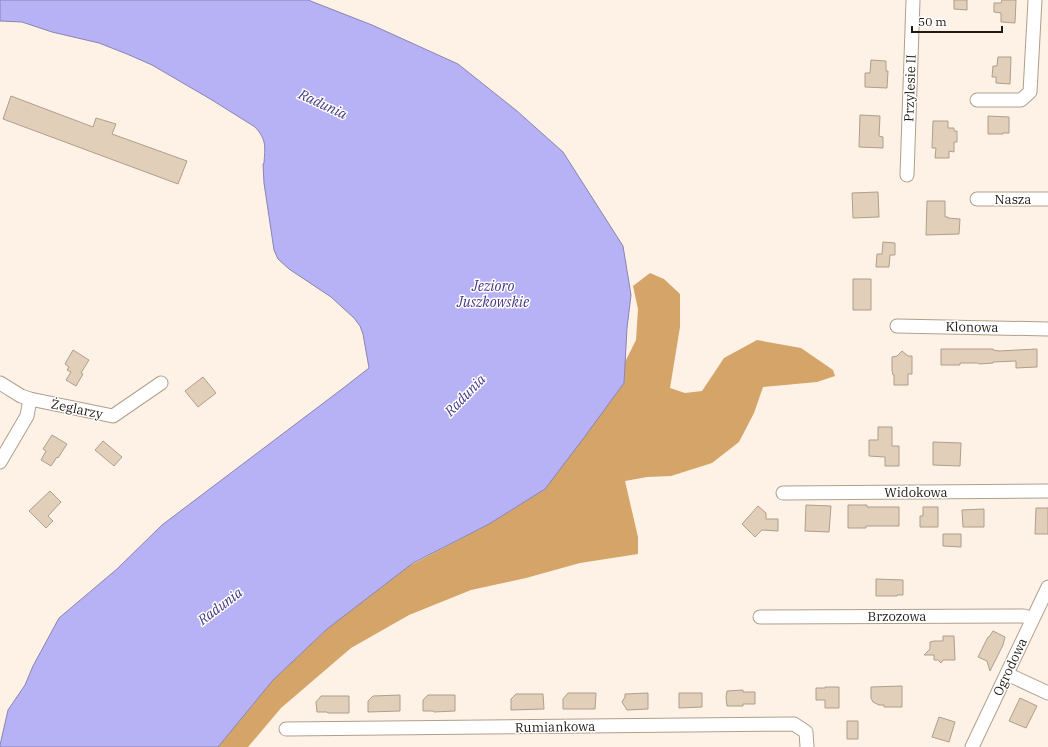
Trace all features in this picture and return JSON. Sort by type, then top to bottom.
[{"type":"street","name":"Przylesie II","points":[[907,175],[913,0]]},
{"type":"street","points":[[977,100],[1021,100],[1030,92],[1035,0]]},
{"type":"street","name":"Nasza","points":[[978,199],[1048,199]]},
{"type":"street","name":"Klonowa","points":[[897,326],[1048,329]]},
{"type":"street","name":"Żeglarzy","points":[[0,383],[21,396],[30,399],[113,416],[161,383]]},
{"type":"street","points":[[0,462],[27,416],[30,399]]},
{"type":"street","name":"Widokowa","points":[[783,493],[1048,491]]},
{"type":"street","name":"Ogrodowa","points":[[972,747],[1048,587]]},
{"type":"street","name":"Brzozowa","points":[[760,617],[1024,616],[1032,619]]},
{"type":"street","points":[[1007,674],[1048,693]]},
{"type":"street","name":"Rumiankowa","points":[[286,729],[794,724],[806,732],[807,747]]},
{"type":"shaded area","points":[[650,273],[664,279],[680,294],[680,327],[670,388],[685,393],[702,391],[724,358],[757,340],[801,348],[833,370],[835,376],[817,382],[763,387],[754,413],[739,442],[712,463],[671,476],[647,477],[625,481],[638,537],[638,554],[580,563],[526,578],[471,590],[409,615],[351,648],[281,708],[248,747],[218,747],[273,680],[327,629],[409,566],[489,524],[545,489],[624,383],[625,362],[636,340],[638,309],[633,286]]},
{"type":"water","name":"Jezioro Juszkowskie","points":[[0,0],[308,0],[372,25],[458,64],[517,111],[563,152],[623,246],[631,295],[627,328],[624,383],[545,489],[489,524],[413,563],[327,629],[273,680],[218,747],[0,747],[0,745],[8,710],[25,685],[33,666],[59,618],[117,569],[162,525],[369,368],[363,334],[360,326],[354,318],[331,297],[289,269],[278,259],[274,250],[264,183],[263,164],[265,148],[262,136],[255,127],[152,65],[127,54],[99,43],[52,32],[22,22],[0,21]]},
{"type":"building","points":[[954,0],[967,0],[967,10],[954,9]]},
{"type":"building","points":[[1002,0],[1016,0],[1015,23],[1001,22],[1001,13],[994,12],[994,3],[1001,3]]},
{"type":"building","points":[[998,57],[1011,57],[1010,84],[996,83],[996,77],[992,77],[993,66],[997,66]]},
{"type":"building","points":[[871,60],[886,61],[886,71],[888,71],[887,88],[865,87],[865,73],[870,73]]},
{"type":"building","points":[[11,96],[93,127],[96,118],[116,124],[112,134],[187,161],[178,184],[3,119]]},
{"type":"building","points":[[860,115],[880,116],[879,136],[883,137],[883,148],[859,147]]},
{"type":"building","points":[[988,116],[1009,117],[1009,133],[988,134]]},
{"type":"building","points":[[933,121],[948,121],[948,128],[954,128],[954,131],[957,131],[957,142],[954,142],[954,152],[949,151],[949,158],[935,158],[936,148],[932,148]]},
{"type":"building","points":[[878,192],[879,217],[853,218],[852,193]]},
{"type":"building","points":[[927,201],[945,201],[945,217],[960,219],[959,234],[926,235]]},
{"type":"building","points":[[883,242],[895,243],[895,255],[890,255],[889,267],[876,267],[877,254],[882,254]]},
{"type":"building","points":[[853,279],[871,279],[871,310],[853,310]]},
{"type":"building","points":[[941,349],[993,349],[999,351],[1037,349],[1037,367],[1016,368],[1016,361],[941,365]]},
{"type":"building","points":[[73,350],[89,360],[81,373],[83,374],[76,386],[66,380],[71,372],[67,370],[69,367],[65,364]]},
{"type":"building","points":[[902,351],[908,356],[912,356],[912,374],[908,374],[908,385],[894,385],[892,357],[897,356]]},
{"type":"building","points":[[203,377],[216,393],[198,407],[185,391]]},
{"type":"building","points":[[878,427],[892,427],[892,446],[899,446],[899,466],[885,466],[885,457],[869,456],[869,440],[878,440]]},
{"type":"building","points":[[52,435],[67,444],[51,466],[41,460],[46,451],[43,449]]},
{"type":"building","points":[[103,441],[122,457],[114,466],[95,450]]},
{"type":"building","points":[[933,442],[961,443],[960,466],[933,465]]},
{"type":"building","points":[[50,491],[61,502],[48,516],[53,521],[46,528],[29,511]]},
{"type":"building","points":[[806,505],[831,506],[829,532],[805,531]]},
{"type":"building","points":[[848,505],[867,505],[867,507],[899,507],[899,526],[866,526],[866,528],[848,528]]},
{"type":"building","points":[[758,506],[766,513],[766,519],[778,519],[778,531],[762,530],[755,537],[742,524]]},
{"type":"building","points":[[923,507],[938,507],[938,527],[920,527],[920,516],[923,516]]},
{"type":"building","points":[[1036,508],[1048,508],[1048,534],[1035,534]]},
{"type":"building","points":[[984,509],[984,527],[963,527],[962,510]]},
{"type":"building","points":[[943,534],[961,534],[961,547],[943,546]]},
{"type":"building","points":[[876,579],[903,580],[903,595],[876,596]]},
{"type":"building","points":[[993,631],[1005,637],[1003,645],[990,671],[987,661],[978,657],[988,637]]},
{"type":"building","points":[[943,636],[954,636],[955,660],[943,660],[941,663],[938,660],[934,660],[934,655],[924,655],[930,649],[930,642],[943,641]]},
{"type":"building","points":[[902,686],[902,707],[884,707],[884,705],[879,705],[873,702],[871,698],[871,687]]},
{"type":"building","points":[[839,687],[839,708],[825,708],[825,700],[816,700],[816,688]]},
{"type":"building","points":[[743,690],[743,692],[755,692],[755,704],[727,706],[727,691]]},
{"type":"building","points":[[568,693],[596,693],[595,709],[563,709],[563,699]]},
{"type":"building","points":[[648,693],[648,709],[627,710],[622,702],[625,694]]},
{"type":"building","points":[[679,693],[702,693],[702,707],[679,708]]},
{"type":"building","points":[[516,694],[543,694],[544,709],[511,710],[511,699]]},
{"type":"building","points":[[400,695],[400,711],[368,712],[368,701],[373,696]]},
{"type":"building","points":[[428,695],[455,695],[455,711],[423,711],[423,700]]},
{"type":"building","points":[[321,696],[349,696],[349,713],[317,712],[316,702]]},
{"type":"building","points":[[1020,698],[1037,706],[1026,728],[1009,721]]},
{"type":"building","points":[[939,717],[955,722],[949,742],[932,737]]},
{"type":"building","points":[[847,721],[858,721],[858,739],[847,739]]},
{"type":"water label","name":"Radunia","points":[[323,104]]},
{"type":"water label","name":"Radunia","points":[[465,395]]},
{"type":"water label","name":"Radunia","points":[[220,606]]}]
